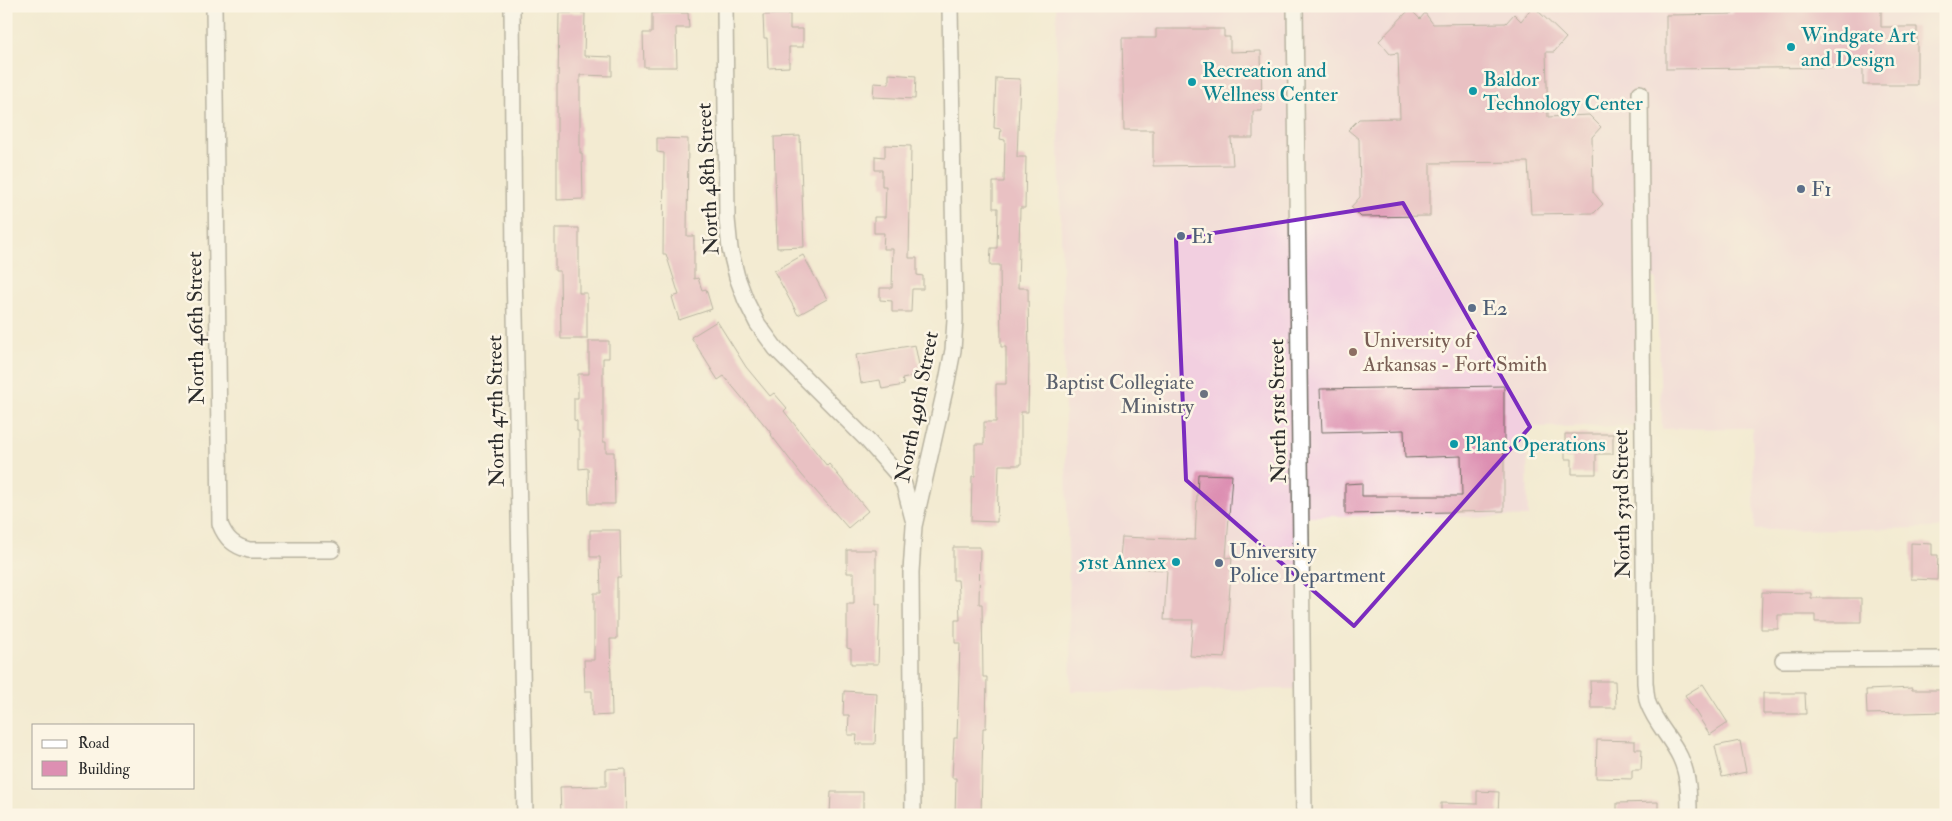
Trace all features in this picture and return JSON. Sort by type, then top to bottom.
[{"type":"street","name":"North 46th Street","points":[[214,6],[220,524],[224,534],[230,541],[239,547],[250,550],[332,550]]},
{"type":"street","name":"North 47th Street","points":[[512,6],[514,265],[525,815]]},
{"type":"street","name":"North 48th Street","points":[[725,6],[727,219],[730,249],[740,285],[757,323],[776,349],[868,441],[898,474],[904,485],[914,526]]},
{"type":"street","name":"North 49th Street","points":[[913,815],[911,572],[914,526],[953,350],[950,6]]},
{"type":"street","name":"North 51st Street","points":[[1295,6],[1304,815]]},
{"type":"street","name":"North 53rd Street","points":[[1640,93],[1645,683],[1647,702],[1675,747],[1685,768],[1689,786],[1689,815]]},
{"type":"street","points":[[1783,660],[1946,658]]},
{"type":"highlighted area","points":[[1403,203],[1530,427],[1354,626],[1186,480],[1176,239]]},
{"type":"shaded area","name":"University of Arkansas - Fort Smith","points":[[1056,6],[1946,6],[1946,528],[1755,530],[1752,428],[1662,429],[1656,278],[1641,277],[1642,426],[1527,427],[1528,517],[1302,516],[1303,689],[1071,691]]},
{"type":"building","name":"Baldor Technology Center","points":[[1533,6],[1566,38],[1554,52],[1546,52],[1548,117],[1589,115],[1601,127],[1592,137],[1593,192],[1603,204],[1594,213],[1531,214],[1528,162],[1430,163],[1430,216],[1361,217],[1351,207],[1360,197],[1359,139],[1348,130],[1359,119],[1400,118],[1398,53],[1390,54],[1379,41],[1410,9],[1420,19],[1425,13],[1433,24],[1506,23],[1514,14],[1521,21]]},
{"type":"building","name":"Windgate Art and Design","points":[[1733,6],[1881,6],[1881,27],[1917,27],[1917,85],[1863,85],[1863,67],[1666,69],[1666,15],[1733,14]]},
{"type":"building","points":[[559,13],[585,13],[584,56],[612,57],[612,76],[580,75],[580,153],[582,153],[583,199],[557,200]]},
{"type":"building","points":[[652,13],[688,13],[689,28],[676,28],[677,67],[644,67],[643,33],[652,33]]},
{"type":"building","points":[[790,14],[790,29],[803,29],[803,47],[789,47],[789,67],[768,68],[767,38],[764,38],[763,15]]},
{"type":"building","name":"Recreation and Wellness Center","points":[[1156,29],[1224,29],[1224,37],[1230,37],[1230,52],[1261,51],[1262,111],[1253,111],[1253,138],[1231,138],[1233,165],[1153,166],[1153,130],[1124,130],[1122,38],[1156,38]]},
{"type":"building","points":[[889,74],[916,76],[915,99],[873,97],[874,83],[889,84]]},
{"type":"building","points":[[996,78],[1020,79],[1017,157],[1026,157],[1025,208],[1020,208],[1018,288],[1028,288],[1029,364],[1028,412],[1021,412],[1021,465],[999,465],[997,522],[971,521],[972,476],[975,476],[975,444],[984,444],[984,422],[996,422],[996,384],[1006,384],[1006,347],[1001,347],[1000,265],[990,265],[991,248],[997,248],[998,208],[993,208],[993,182],[1004,182],[1005,140],[1000,139],[1001,129],[994,128]]},
{"type":"building","points":[[800,136],[804,247],[777,248],[774,137]]},
{"type":"building","points":[[657,138],[688,139],[687,236],[694,236],[694,279],[698,278],[702,290],[706,289],[712,309],[679,320],[672,297],[679,295],[666,254],[663,254],[664,153],[657,152]]},
{"type":"building","points":[[885,145],[911,146],[909,258],[917,258],[917,275],[923,276],[923,289],[912,289],[911,312],[892,312],[892,301],[880,300],[880,288],[892,288],[893,249],[883,249],[884,233],[874,233],[874,217],[885,217],[886,186],[882,186],[882,170],[875,170],[875,156],[885,157]]},
{"type":"building","points":[[555,228],[579,228],[579,293],[587,293],[587,339],[561,339],[560,271],[555,271]]},
{"type":"building","points":[[803,255],[827,299],[798,315],[774,271]]},
{"type":"building","points":[[717,321],[746,367],[770,396],[774,393],[787,408],[784,411],[827,466],[829,464],[868,511],[848,528],[801,474],[772,434],[724,376],[718,380],[691,337]]},
{"type":"building","points":[[589,341],[609,341],[609,358],[603,358],[603,442],[606,442],[606,452],[614,452],[615,504],[589,504],[588,468],[579,469],[579,431],[577,431],[577,421],[574,420],[574,398],[578,398],[578,374],[589,374]]},
{"type":"building","points":[[915,345],[921,375],[902,379],[904,385],[882,389],[880,380],[861,383],[856,355]]},
{"type":"building","name":"Plant Operations","points":[[1504,386],[1504,511],[1345,514],[1345,484],[1362,483],[1362,496],[1462,496],[1461,456],[1405,458],[1404,430],[1322,432],[1320,389]]},
{"type":"building","points":[[1565,434],[1613,434],[1613,454],[1596,454],[1596,474],[1572,474],[1572,459],[1565,459]]},
{"type":"building","name":"51st Annex","points":[[1198,474],[1232,475],[1226,558],[1232,557],[1225,658],[1190,656],[1193,620],[1164,620],[1167,570],[1119,567],[1122,537],[1195,540]]},
{"type":"building","points":[[590,530],[620,530],[621,577],[617,577],[617,639],[610,639],[612,715],[592,716],[592,691],[585,691],[584,660],[594,660],[594,593],[601,593],[600,557],[590,557]]},
{"type":"building","points":[[1911,543],[1932,544],[1932,555],[1938,555],[1937,580],[1911,579]]},
{"type":"building","points":[[953,547],[980,547],[979,604],[982,604],[983,677],[987,677],[986,728],[983,728],[981,815],[955,815],[956,778],[952,778],[954,738],[957,738],[960,643],[955,643],[955,620],[960,620],[958,580],[953,580]]},
{"type":"building","points":[[847,550],[876,550],[876,604],[880,604],[878,664],[851,664],[851,649],[847,648],[847,604],[854,604],[854,573],[847,573]]},
{"type":"building","points":[[1762,592],[1811,593],[1811,598],[1861,598],[1861,622],[1815,622],[1815,615],[1778,615],[1778,629],[1761,629]]},
{"type":"building","points":[[1590,681],[1615,681],[1616,708],[1591,708]]},
{"type":"building","points":[[1703,684],[1728,723],[1710,735],[1685,695]]},
{"type":"building","points":[[1912,688],[1912,690],[1946,690],[1946,712],[1867,714],[1866,690]]},
{"type":"building","points":[[844,691],[877,693],[875,744],[856,744],[857,735],[848,735],[849,715],[843,715]]},
{"type":"building","points":[[1763,693],[1805,693],[1806,714],[1763,714]]},
{"type":"building","points":[[1597,740],[1635,741],[1635,749],[1642,749],[1641,770],[1632,770],[1632,779],[1596,778]]},
{"type":"building","points":[[1740,741],[1746,772],[1722,777],[1715,746]]},
{"type":"building","points":[[625,768],[626,815],[561,815],[560,787],[606,786],[606,769]]},
{"type":"building","points":[[1477,791],[1499,792],[1498,815],[1441,815],[1441,803],[1477,804]]},
{"type":"building","points":[[831,792],[863,792],[863,815],[830,815]]},
{"type":"building","points":[[1658,802],[1658,815],[1617,815],[1617,803]]},
{"type":"place","name":"Windgate Art and Design","points":[[1791,47]]},
{"type":"place","name":"Recreation and Wellness Center","points":[[1192,82]]},
{"type":"place","name":"Baldor Technology Center","points":[[1473,91]]},
{"type":"place","name":"F1","points":[[1801,189]]},
{"type":"place","name":"E1","points":[[1181,236]]},
{"type":"place","name":"E2","points":[[1472,308]]},
{"type":"place","name":"University of Arkansas - Fort Smith","points":[[1353,352]]},
{"type":"place","name":"Baptist Collegiate Ministry","points":[[1204,394]]},
{"type":"place","name":"Plant Operations","points":[[1454,444]]},
{"type":"place","name":"51st Annex","points":[[1176,562]]},
{"type":"place","name":"University Police Department","points":[[1219,563]]}]
